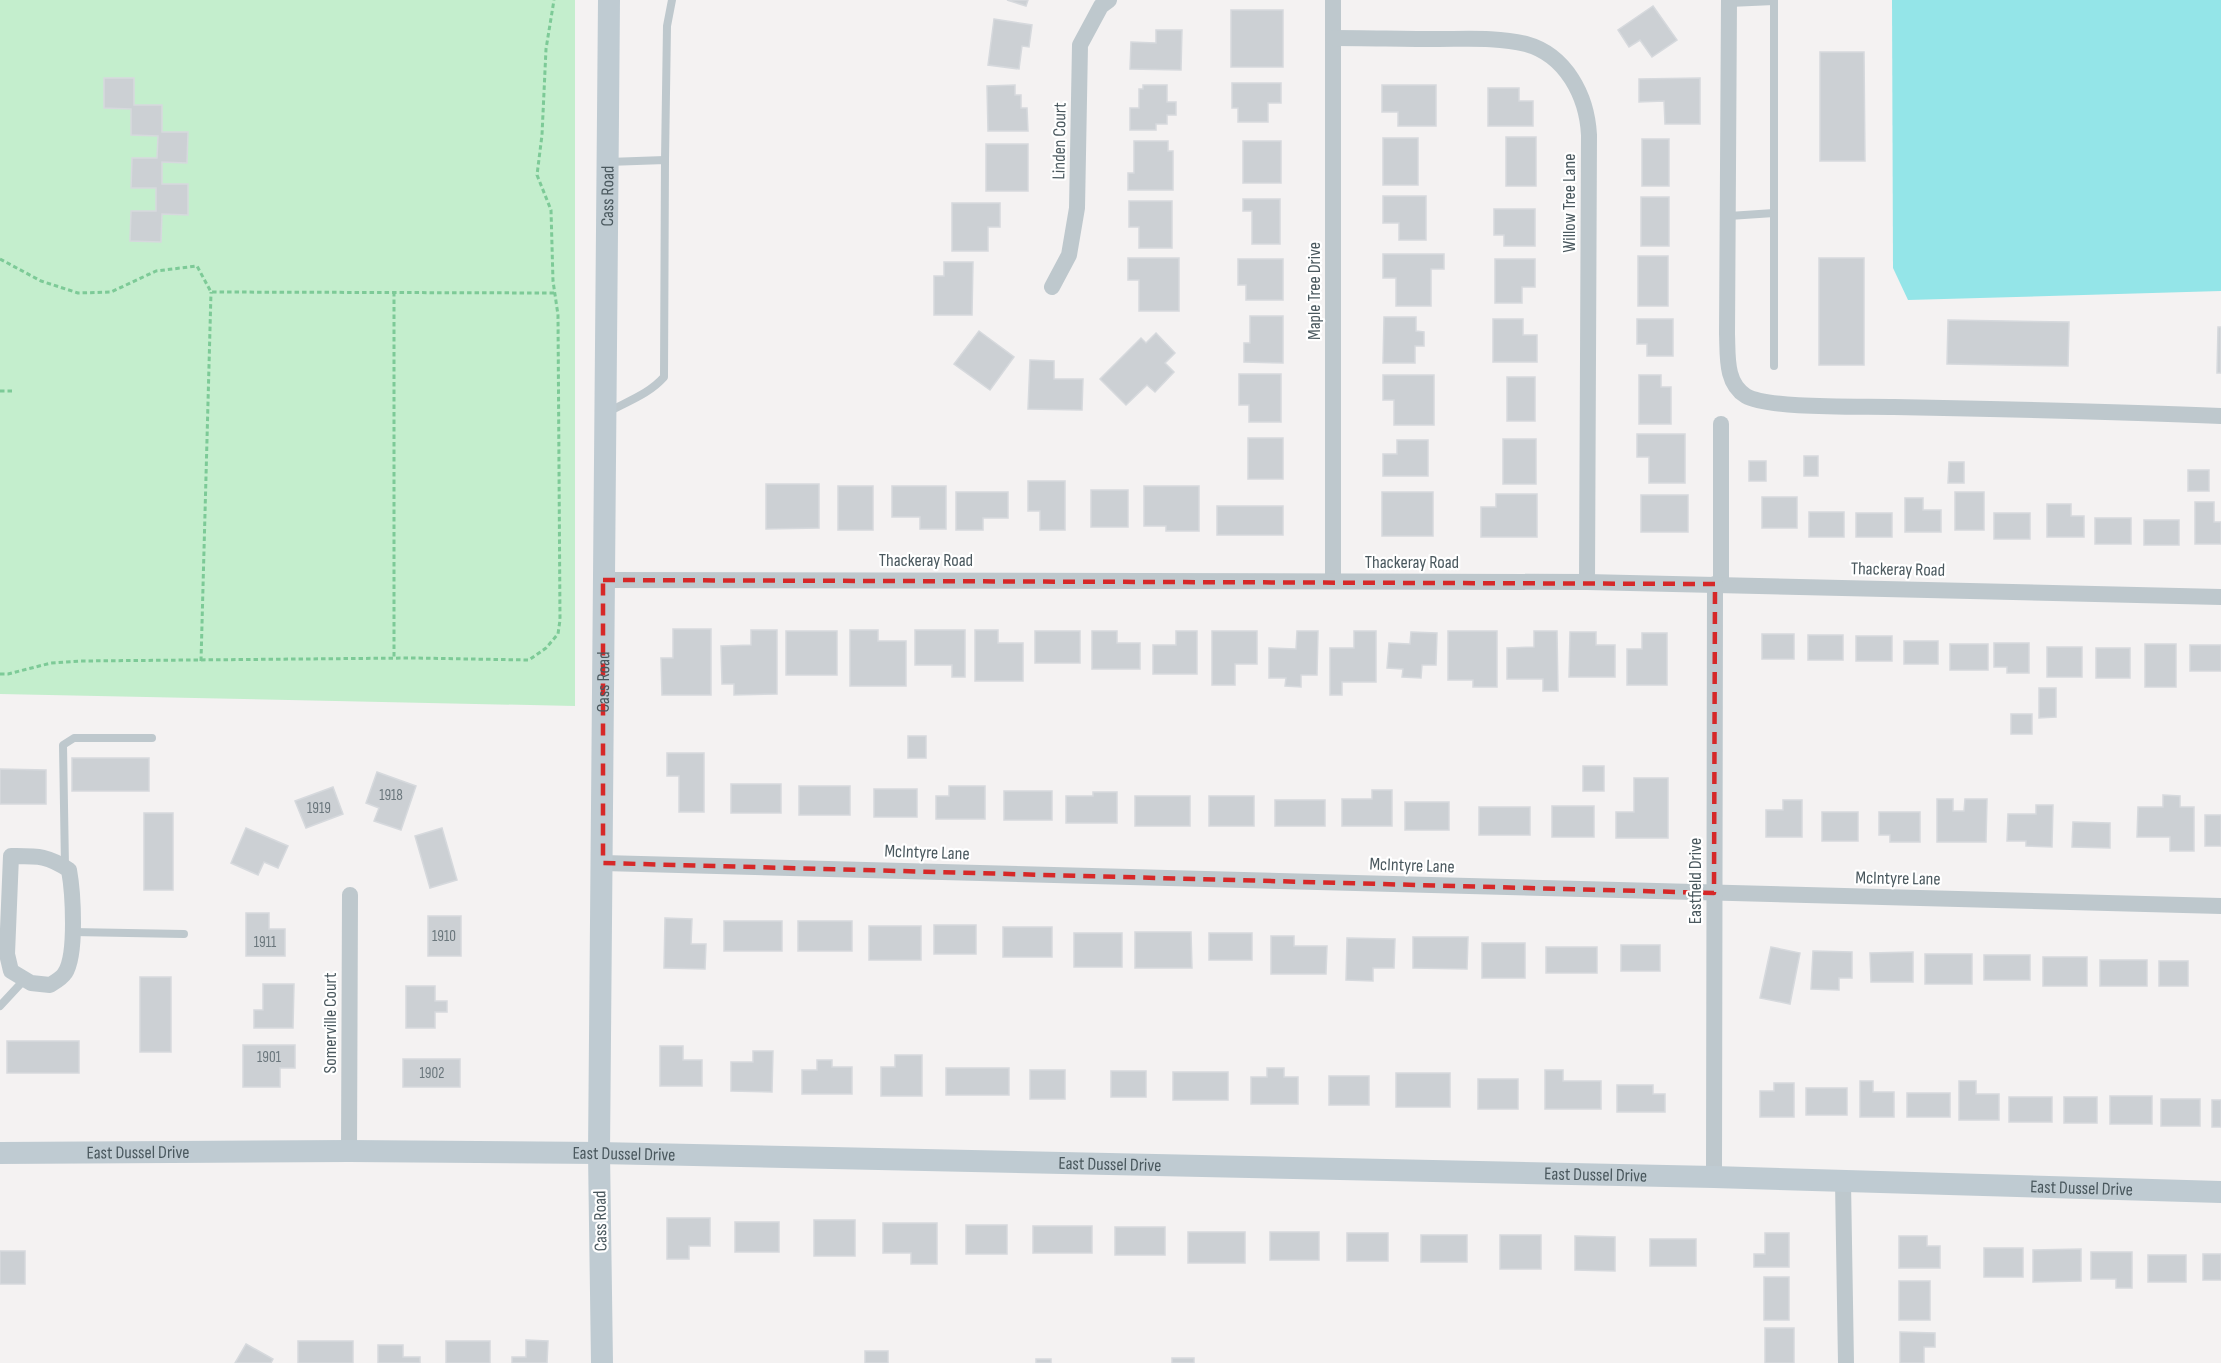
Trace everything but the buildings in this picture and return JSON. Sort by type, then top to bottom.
[{"type":"street","name":"Cass Road","points":[[602,1363],[599,1153],[609,0]]},
{"type":"street","name":"Linden Court","points":[[1052,287],[1069,255],[1077,208],[1080,45],[1101,6],[1109,0]]},
{"type":"street","name":"Maple Tree Drive","points":[[1333,0],[1333,581]]},
{"type":"street","points":[[1729,2],[1727,334],[1729,371],[1734,385],[1744,394],[1757,401],[1833,406],[2221,416]]},
{"type":"street","name":"Willow Tree Lane","points":[[1333,38],[1490,40],[1526,44],[1546,54],[1568,72],[1582,97],[1589,135],[1587,582]]},
{"type":"street","name":"Eastfield Drive","points":[[1714,1177],[1714,893],[1720,424]]},
{"type":"street","name":"Thackeray Road","points":[[603,580],[1587,582],[2221,597]]},
{"type":"street","points":[[5,856],[35,856],[53,860],[69,870],[73,891],[71,957],[64,974],[50,985],[31,983],[11,971],[7,954],[5,856]]},
{"type":"street","name":"McIntyre Lane","points":[[603,863],[2221,906]]},
{"type":"street","name":"Somerville Court","points":[[349,1151],[350,895]]},
{"type":"street","name":"East Dussel Drive","points":[[0,1153],[349,1151],[599,1153],[1714,1177],[2221,1192]]},
{"type":"street","points":[[1843,1182],[1846,1363]]},
{"type":"lane","points":[[606,413],[645,394],[664,377],[667,26],[672,0]]},
{"type":"lane","points":[[1729,2],[1774,1],[1774,366]]},
{"type":"lane","points":[[607,162],[665,160]]},
{"type":"lane","points":[[1729,216],[1774,213]]},
{"type":"lane","points":[[65,867],[63,745],[74,738],[152,738]]},
{"type":"lane","points":[[72,932],[184,934]]},
{"type":"lane","points":[[0,1006],[25,979]]},
{"type":"path","points":[[0,674],[51,663],[201,660],[529,660],[546,648],[558,634],[560,620],[558,315],[551,210],[537,175],[542,135],[546,49],[554,0]]},
{"type":"path","points":[[0,259],[41,281],[78,293],[111,292],[156,271],[197,266],[211,292],[201,660]]},
{"type":"path","points":[[211,292],[555,293]]},
{"type":"path","points":[[394,292],[394,659]]},
{"type":"path","points":[[0,392],[12,391]]},
{"type":"highlighted area","points":[[603,580],[1715,584],[1714,893],[603,863]]},
{"type":"green space","points":[[0,0],[575,0],[575,706],[0,694]]},
{"type":"water","points":[[1892,0],[2221,0],[2221,291],[1908,300],[1893,268]]}]
